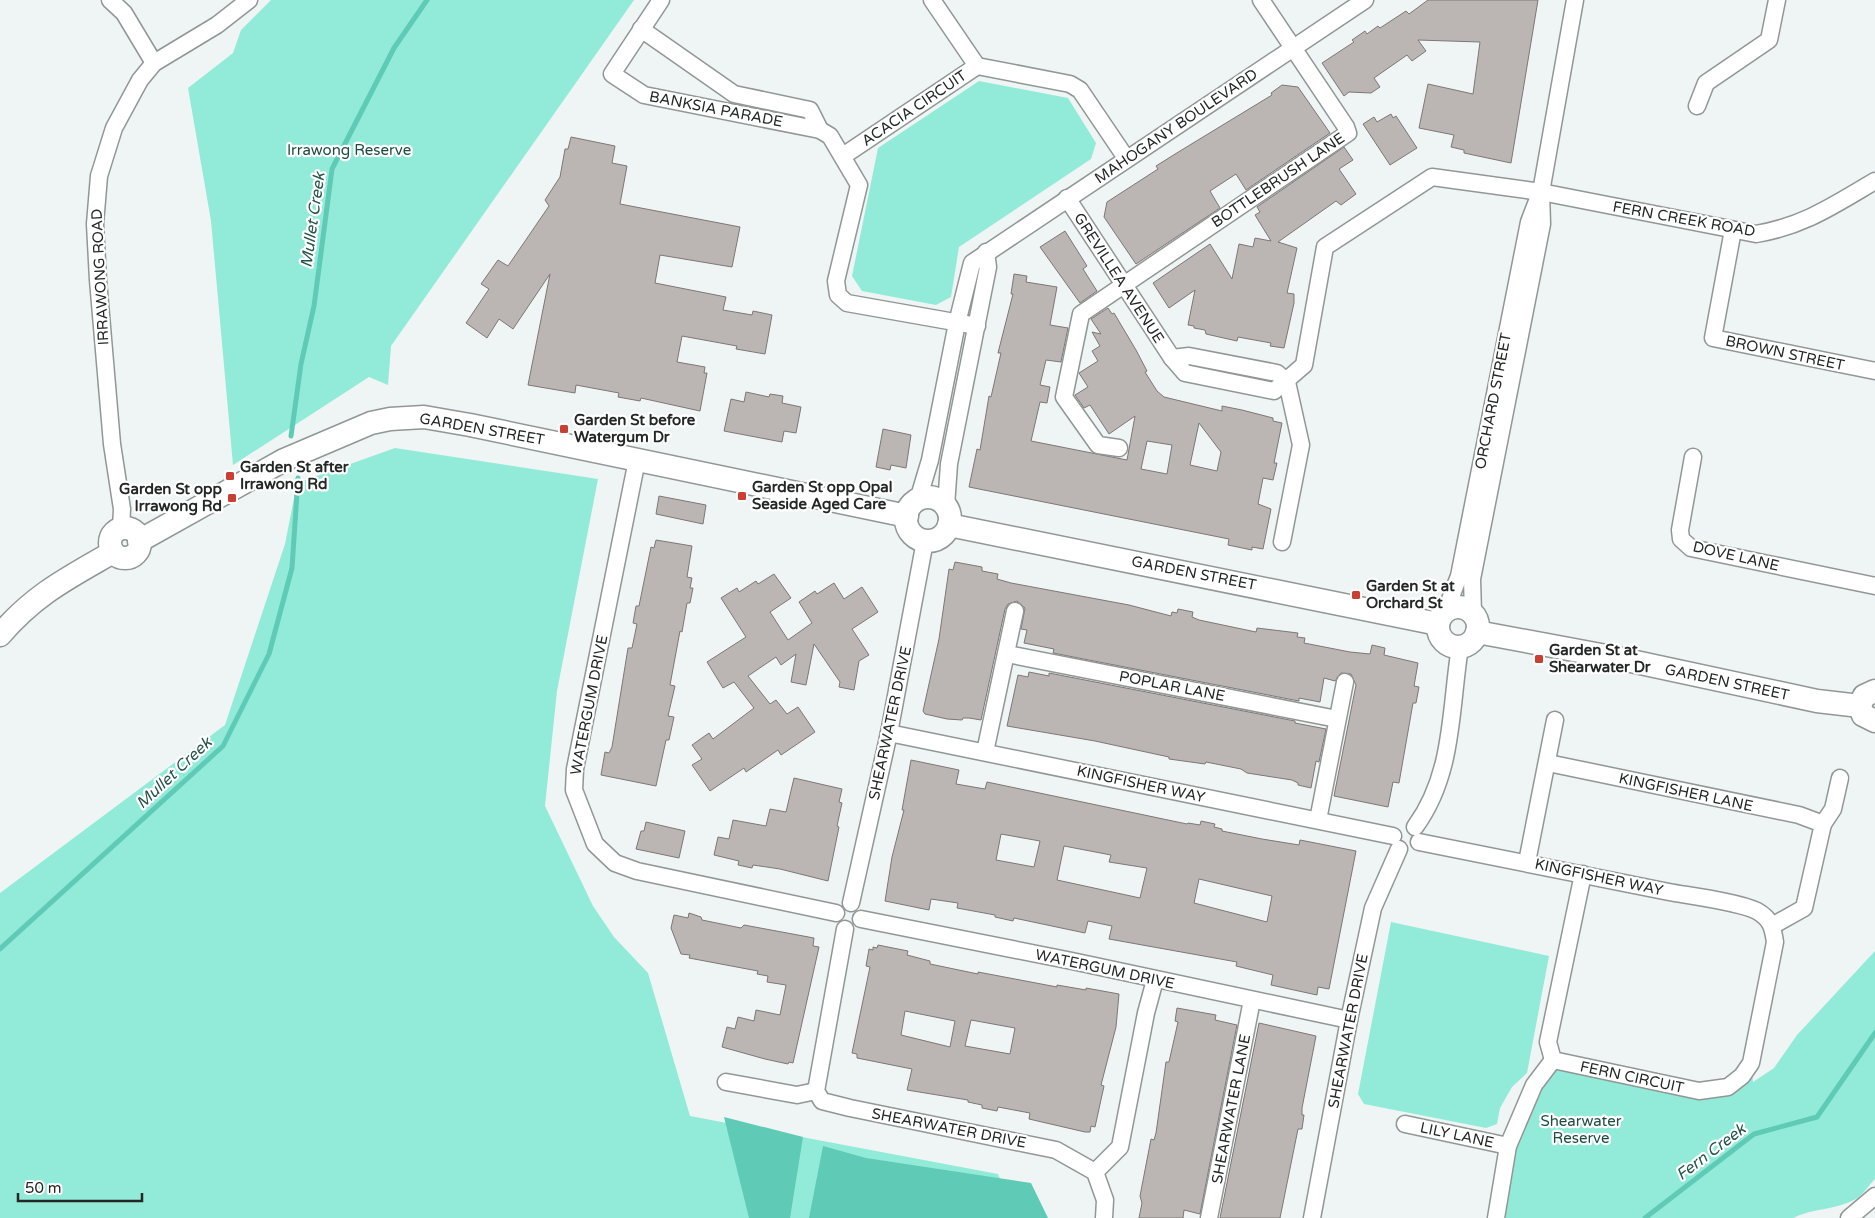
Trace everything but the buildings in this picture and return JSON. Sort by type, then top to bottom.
[{"type":"street","points":[[110,0],[124,13],[154,62]]},
{"type":"street","name":"IRRAWONG ROAD","points":[[130,535],[122,509],[112,444],[101,319],[95,224],[99,176],[114,128],[140,80],[154,62],[217,25],[249,0]]},
{"type":"street","name":"BANKSIA PARADE","points":[[661,0],[612,74],[644,96],[825,133]]},
{"type":"street","points":[[932,0],[977,66]]},
{"type":"street","points":[[1261,0],[1293,48]]},
{"type":"street","name":"MAHOGANY BOULEVARD","points":[[913,508],[930,460],[957,323],[972,264],[986,252],[1365,0]]},
{"type":"street","name":"ORCHARD STREET","points":[[1442,617],[1459,576],[1529,222],[1541,192],[1575,0]]},
{"type":"street","points":[[1697,106],[1706,83],[1769,40],[1777,0]]},
{"type":"street","name":"BANKSIA PARADE","points":[[641,29],[734,94],[810,110],[825,133]]},
{"type":"street","name":"BOTTLEBRUSH LANE","points":[[1123,284],[1348,133],[1346,127],[1293,48]]},
{"type":"street","name":"ACACIA CIRCUIT","points":[[843,156],[977,66],[1070,84],[1080,90],[1126,158]]},
{"type":"street","points":[[825,133],[843,156],[859,185],[836,282],[838,295],[847,303],[977,326]]},
{"type":"street","points":[[1282,542],[1301,445],[1287,382],[1304,365],[1325,247],[1432,176],[1541,192]]},
{"type":"street","name":"FERN CREEK ROAD","points":[[1541,192],[1756,234],[1782,230],[1813,218],[1875,181]]},
{"type":"street","name":"ORCHARD STREET","points":[[1475,622],[1472,579],[1542,224],[1541,192]]},
{"type":"street","name":"GREVILLEA AVENUE","points":[[1067,198],[1172,358],[1189,356],[1277,373],[1287,382]]},
{"type":"street","name":"BROWN STREET","points":[[1733,230],[1714,338],[1875,371]]},
{"type":"street","points":[[947,516],[935,498],[913,508],[911,532],[926,541],[942,537],[947,516],[949,464],[988,268],[986,252]]},
{"type":"street","points":[[1119,448],[1098,445],[1064,397],[1081,314],[1123,284]]},
{"type":"street","name":"GARDEN STREET","points":[[0,635],[20,612],[52,587],[113,552],[122,557],[131,556],[138,550],[130,535],[284,460],[371,423],[390,418],[438,419],[637,460],[913,508]]},
{"type":"street","name":"DOVE LANE","points":[[1693,457],[1680,530],[1681,540],[1691,548],[1875,586]]},
{"type":"street","name":"WATERGUM DRIVE","points":[[637,460],[575,769],[574,790],[595,844],[615,863],[636,871],[836,913]]},
{"type":"street","name":"GARDEN STREET","points":[[947,516],[1442,617]]},
{"type":"street","name":"SHEARWATER DRIVE","points":[[851,904],[889,733],[926,541]]},
{"type":"street","points":[[1462,607],[1475,622],[1471,642],[1460,647],[1445,642],[1438,632],[1442,617],[1462,607]]},
{"type":"street","points":[[986,752],[1015,611]]},
{"type":"street","name":"GARDEN STREET","points":[[1475,622],[1608,656],[1817,701],[1870,706]]},
{"type":"street","points":[[1417,835],[1403,824],[1397,828],[1396,842],[1411,850],[1441,777],[1449,734],[1460,647]]},
{"type":"street","name":"POPLAR LANE","points":[[1007,654],[1337,719]]},
{"type":"street","points":[[1318,820],[1345,682]]},
{"type":"street","points":[[1527,862],[1556,720]]},
{"type":"street","name":"KINGFISHER WAY","points":[[889,733],[1318,820],[1396,842]]},
{"type":"street","name":"KINGFISHER LANE","points":[[1548,763],[1799,815],[1823,824]]},
{"type":"street","points":[[1772,926],[1804,908],[1823,824],[1833,809],[1840,778]]},
{"type":"street","name":"KINGFISHER WAY","points":[[1417,835],[1527,862],[1755,910],[1766,917],[1772,926]]},
{"type":"street","name":"SHEARWATER DRIVE","points":[[1312,1218],[1349,1020],[1373,908],[1396,842]]},
{"type":"street","points":[[1496,1218],[1508,1146],[1534,1085],[1553,1060],[1548,1042],[1583,874]]},
{"type":"street","points":[[851,904],[859,909],[861,919],[855,927],[845,929],[838,923],[836,913],[842,906],[851,904]]},
{"type":"street","name":"WATERGUM DRIVE","points":[[861,919],[1072,961],[1349,1020]]},
{"type":"street","name":"FERN CIRCUIT","points":[[1553,1060],[1699,1091],[1728,1087],[1742,1076],[1751,1063],[1775,942],[1772,926]]},
{"type":"street","points":[[726,1082],[797,1095],[816,1091],[845,929]]},
{"type":"street","points":[[1104,1218],[1104,1200],[1095,1172],[1120,1147],[1146,1013],[1155,980]]},
{"type":"street","name":"SHEARWATER LANE","points":[[1209,1218],[1252,1000]]},
{"type":"street","name":"SHEARWATER DRIVE","points":[[816,1091],[822,1101],[850,1108],[1056,1150],[1095,1172]]},
{"type":"street","name":"LILY LANE","points":[[1405,1124],[1508,1146]]},
{"type":"street","points":[[1849,1218],[1875,1196]]},
{"type":"green space","name":"Irrawong Reserve","points":[[271,0],[634,0],[391,346],[388,385],[369,377],[233,465],[211,221],[188,88],[233,53],[241,30]]},
{"type":"green space","points":[[979,81],[1068,98],[1096,143],[1091,159],[959,247],[951,297],[936,305],[862,291],[852,276],[878,148]]},
{"type":"green space","points":[[395,448],[598,479],[557,691],[545,806],[593,906],[614,937],[648,973],[690,1116],[998,1174],[1017,1218],[0,1218],[0,893],[225,725],[285,544],[297,483]]},
{"type":"green space","points":[[1391,922],[1549,956],[1527,1073],[1512,1087],[1500,1108],[1497,1124],[1486,1128],[1364,1104],[1358,1094]]},
{"type":"green space","name":"Shearwater Reserve","points":[[1875,951],[1875,1179],[1859,1197],[1848,1203],[1808,1212],[1793,1218],[1503,1218],[1514,1158],[1525,1121],[1544,1085],[1557,1069],[1628,1085],[1701,1098],[1719,1098],[1752,1074],[1753,1082],[1774,1068],[1797,1035]]},
{"type":"shaded area","points":[[724,1117],[803,1137],[790,1218],[749,1218]]},
{"type":"shaded area","points":[[823,1146],[866,1158],[1031,1183],[1048,1218],[809,1218]]},
{"type":"waterway","name":"Mullet Creek","points":[[291,436],[301,364],[314,306],[332,169],[394,48],[427,0]]},
{"type":"waterway","name":"Mullet Creek","points":[[0,949],[223,746],[269,654],[292,568],[298,478]]},
{"type":"waterway","name":"Fern Creek","points":[[1645,1218],[1754,1134],[1817,1117],[1875,1033]]},
{"type":"place","name":"Garden St before Watergum Dr","points":[[564,429]]},
{"type":"place","name":"Garden St after Irrawong Rd","points":[[230,476]]},
{"type":"place","name":"Garden St opp Opal Seaside Aged Care","points":[[742,496]]},
{"type":"place","name":"Garden St opp Irrawong Rd","points":[[232,498]]},
{"type":"place","name":"Garden St at Orchard St","points":[[1356,595]]},
{"type":"place","name":"Garden St at Shearwater Dr","points":[[1539,659]]}]
